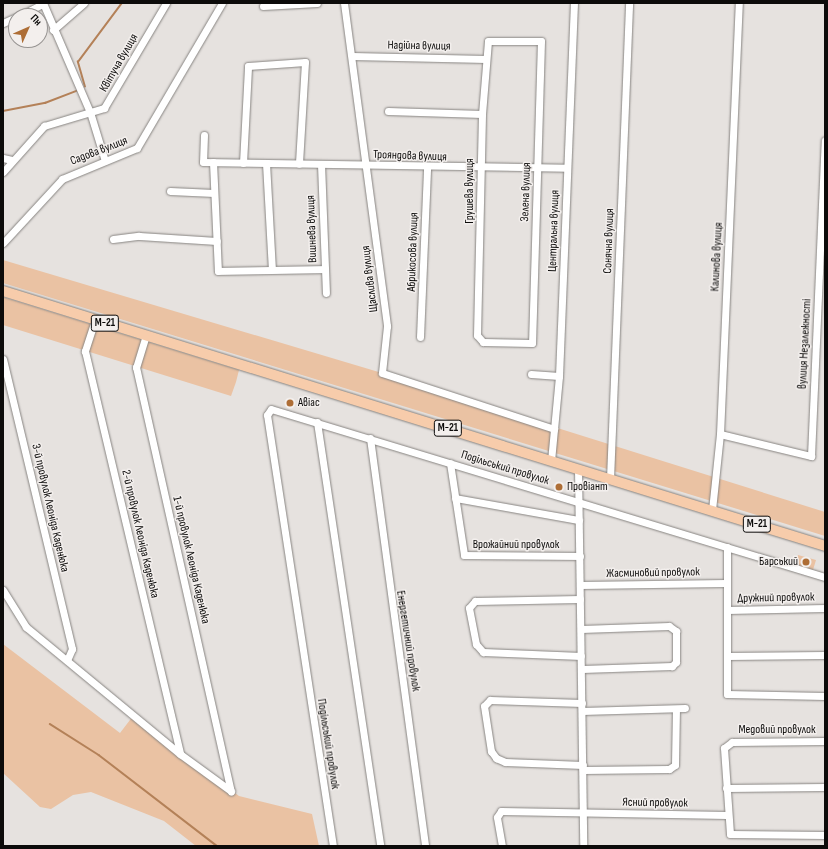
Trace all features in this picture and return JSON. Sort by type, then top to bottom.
[{"type":"highway","name":"М-21","points":[[3,291],[551,461],[578,468],[825,546]]},
{"type":"street","points":[[52,30],[84,3]]},
{"type":"street","name":"Квітуча вулиця","points":[[3,172],[12,160],[44,126],[104,108],[109,102],[166,3]]},
{"type":"street","name":"Садова вулиця","points":[[3,243],[62,179],[137,148],[222,3]]},
{"type":"street","points":[[263,6],[317,3]]},
{"type":"street","name":"Щаслива вулиця","points":[[344,3],[368,165],[387,326],[382,373],[554,429]]},
{"type":"street","name":"Центральна вулиця","points":[[551,461],[559,376],[574,3]]},
{"type":"street","name":"Сонячна вулиця","points":[[610,479],[628,3]]},
{"type":"street","name":"Калинова вулиця","points":[[712,510],[720,434],[739,3]]},
{"type":"street","points":[[43,4],[52,30],[90,112],[105,161]]},
{"type":"street","name":"Грушева вулиця","points":[[532,343],[483,342],[477,335],[483,168],[482,114],[488,41],[541,41]]},
{"type":"street","name":"Зелена вулиця","points":[[532,343],[541,41]]},
{"type":"street","name":"Надійна вулиця","points":[[352,56],[486,59]]},
{"type":"street","points":[[243,163],[248,66],[305,62],[299,164]]},
{"type":"street","points":[[388,111],[482,114]]},
{"type":"street","points":[[204,135],[203,162],[213,162],[218,270],[325,269]]},
{"type":"street","name":"вулиця Незалежності","points":[[720,434],[811,456],[823,230],[825,140]]},
{"type":"street","points":[[3,158],[12,160]]},
{"type":"street","name":"Трояндова вулиця","points":[[213,162],[368,165],[427,168],[567,168]]},
{"type":"street","points":[[266,163],[272,269]]},
{"type":"street","name":"Вишнева вулиця","points":[[321,164],[326,293]]},
{"type":"street","name":"Абрикосова вулиця","points":[[420,337],[427,168]]},
{"type":"street","points":[[170,191],[214,193]]},
{"type":"street","points":[[113,239],[138,236],[217,241]]},
{"type":"street","name":"2-й провулок Леоніда Каденюка","points":[[95,320],[85,351],[180,754]]},
{"type":"street","name":"1-й провулок Леоніда Каденюка","points":[[146,336],[136,367],[231,791],[180,754]]},
{"type":"street","name":"3-й провулок Леоніда Каденюка","points":[[3,359],[72,649],[67,660]]},
{"type":"street","points":[[531,374],[559,376]]},
{"type":"street","name":"Подільський провулок","points":[[332,846],[267,415],[276,409],[825,577]]},
{"type":"street","points":[[317,422],[380,846]]},
{"type":"street","name":"Енергетичний провулок","points":[[370,438],[425,846]]},
{"type":"street","name":"Врожайний провулок","points":[[450,463],[465,556],[580,556]]},
{"type":"street","points":[[578,468],[582,669],[583,846]]},
{"type":"street","points":[[455,498],[579,520]]},
{"type":"street","points":[[727,547],[726,689],[730,697],[825,696]]},
{"type":"street","name":"Жасминовий провулок","points":[[580,585],[726,583]]},
{"type":"street","points":[[3,590],[19,619],[180,754]]},
{"type":"street","points":[[580,599],[475,601],[469,608],[476,644],[483,652],[581,656]]},
{"type":"street","name":"Дружний провулок","points":[[727,610],[825,608]]},
{"type":"street","points":[[581,629],[669,626],[676,631],[676,662],[672,666],[582,669]]},
{"type":"street","points":[[727,656],[825,655]]},
{"type":"street","points":[[582,703],[490,700],[484,706],[491,751],[496,758],[504,762],[583,768],[669,769],[675,765],[676,709]]},
{"type":"street","points":[[582,711],[685,708]]},
{"type":"street","name":"Медовий провулок","points":[[825,741],[728,742],[724,748],[728,832],[734,837],[825,835]]},
{"type":"street","points":[[726,788],[825,787]]},
{"type":"street","name":"Ясний провулок","points":[[502,846],[497,817],[501,811],[727,815]]},
{"type":"shaded area","points":[[3,260],[382,373],[825,512],[825,536],[3,283]]},
{"type":"shaded area","points":[[3,297],[239,370],[231,396],[3,325]]},
{"type":"shaded area","name":"Барський","points":[[798,555],[816,560],[813,570],[795,564]]},
{"type":"shaded area","points":[[3,644],[120,733],[133,716],[239,796],[312,814],[319,846],[196,846],[164,821],[91,792],[73,795],[51,809],[40,807],[3,773]]},
{"type":"waterway","points":[[85,87],[78,62],[122,3]]},
{"type":"waterway","points":[[3,111],[45,103],[77,91]]},
{"type":"waterway","points":[[50,724],[99,755],[217,846]]},
{"type":"place","name":"Авіас","points":[[290,403]]},
{"type":"place","name":"Провіант","points":[[559,487]]},
{"type":"place","name":"Барський","points":[[806,562]]}]
